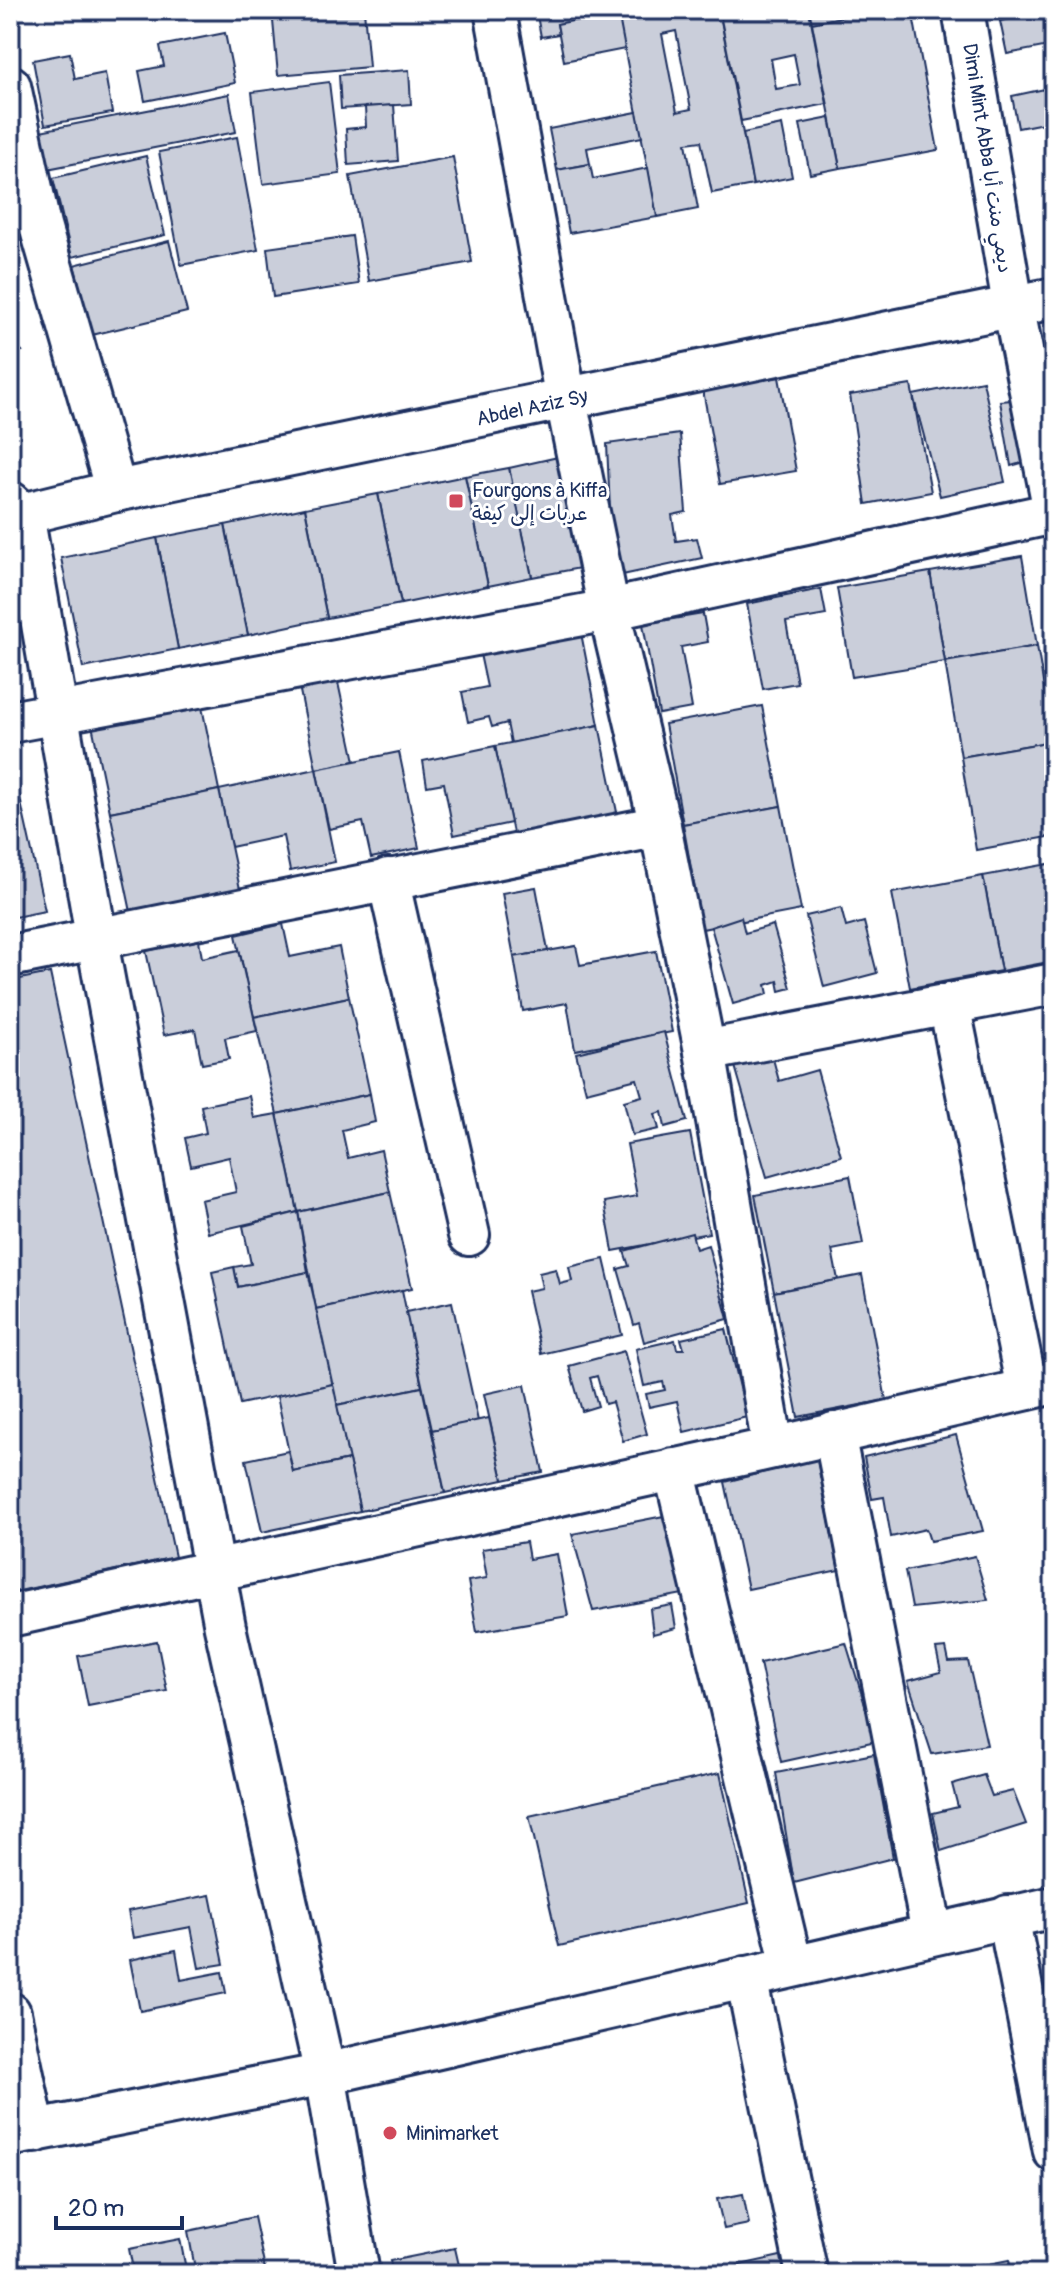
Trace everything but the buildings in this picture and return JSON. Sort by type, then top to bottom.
[{"type":"street","points":[[495,10],[566,400],[609,610],[660,826],[705,1051],[773,1448]]},
{"type":"street","name":"Dimi Mint Abba ديمي منت أبا","points":[[963,10],[1013,305],[1054,512]]},
{"type":"street","points":[[10,86],[40,226],[116,491]]},
{"type":"street","name":"Abdel Aziz Sy","points":[[14,511],[1054,298]]},
{"type":"street","points":[[14,511],[56,711],[225,1627],[325,2074],[359,2274]]},
{"type":"street","points":[[10,722],[609,610],[1054,512]]},
{"type":"street","points":[[10,956],[96,936],[660,826]]},
{"type":"street","points":[[388,879],[469,1235]]},
{"type":"street","points":[[705,1051],[1054,984]]},
{"type":"street","points":[[10,1616],[1040,1386],[949,1004]]},
{"type":"street","points":[[834,1433],[932,1933]]},
{"type":"street","points":[[674,1469],[792,1966]]},
{"type":"street","points":[[10,2013],[23,2134],[325,2074],[1054,1907]]},
{"type":"street","points":[[1008,1916],[1054,2151]]},
{"type":"street","points":[[746,1977],[807,2274]]},
{"type":"place","name":"Fourgons à Kiffa عربات إلى كيفة","points":[[456,501]]},
{"type":"place","name":"Minimarket","points":[[390,2133]]}]
